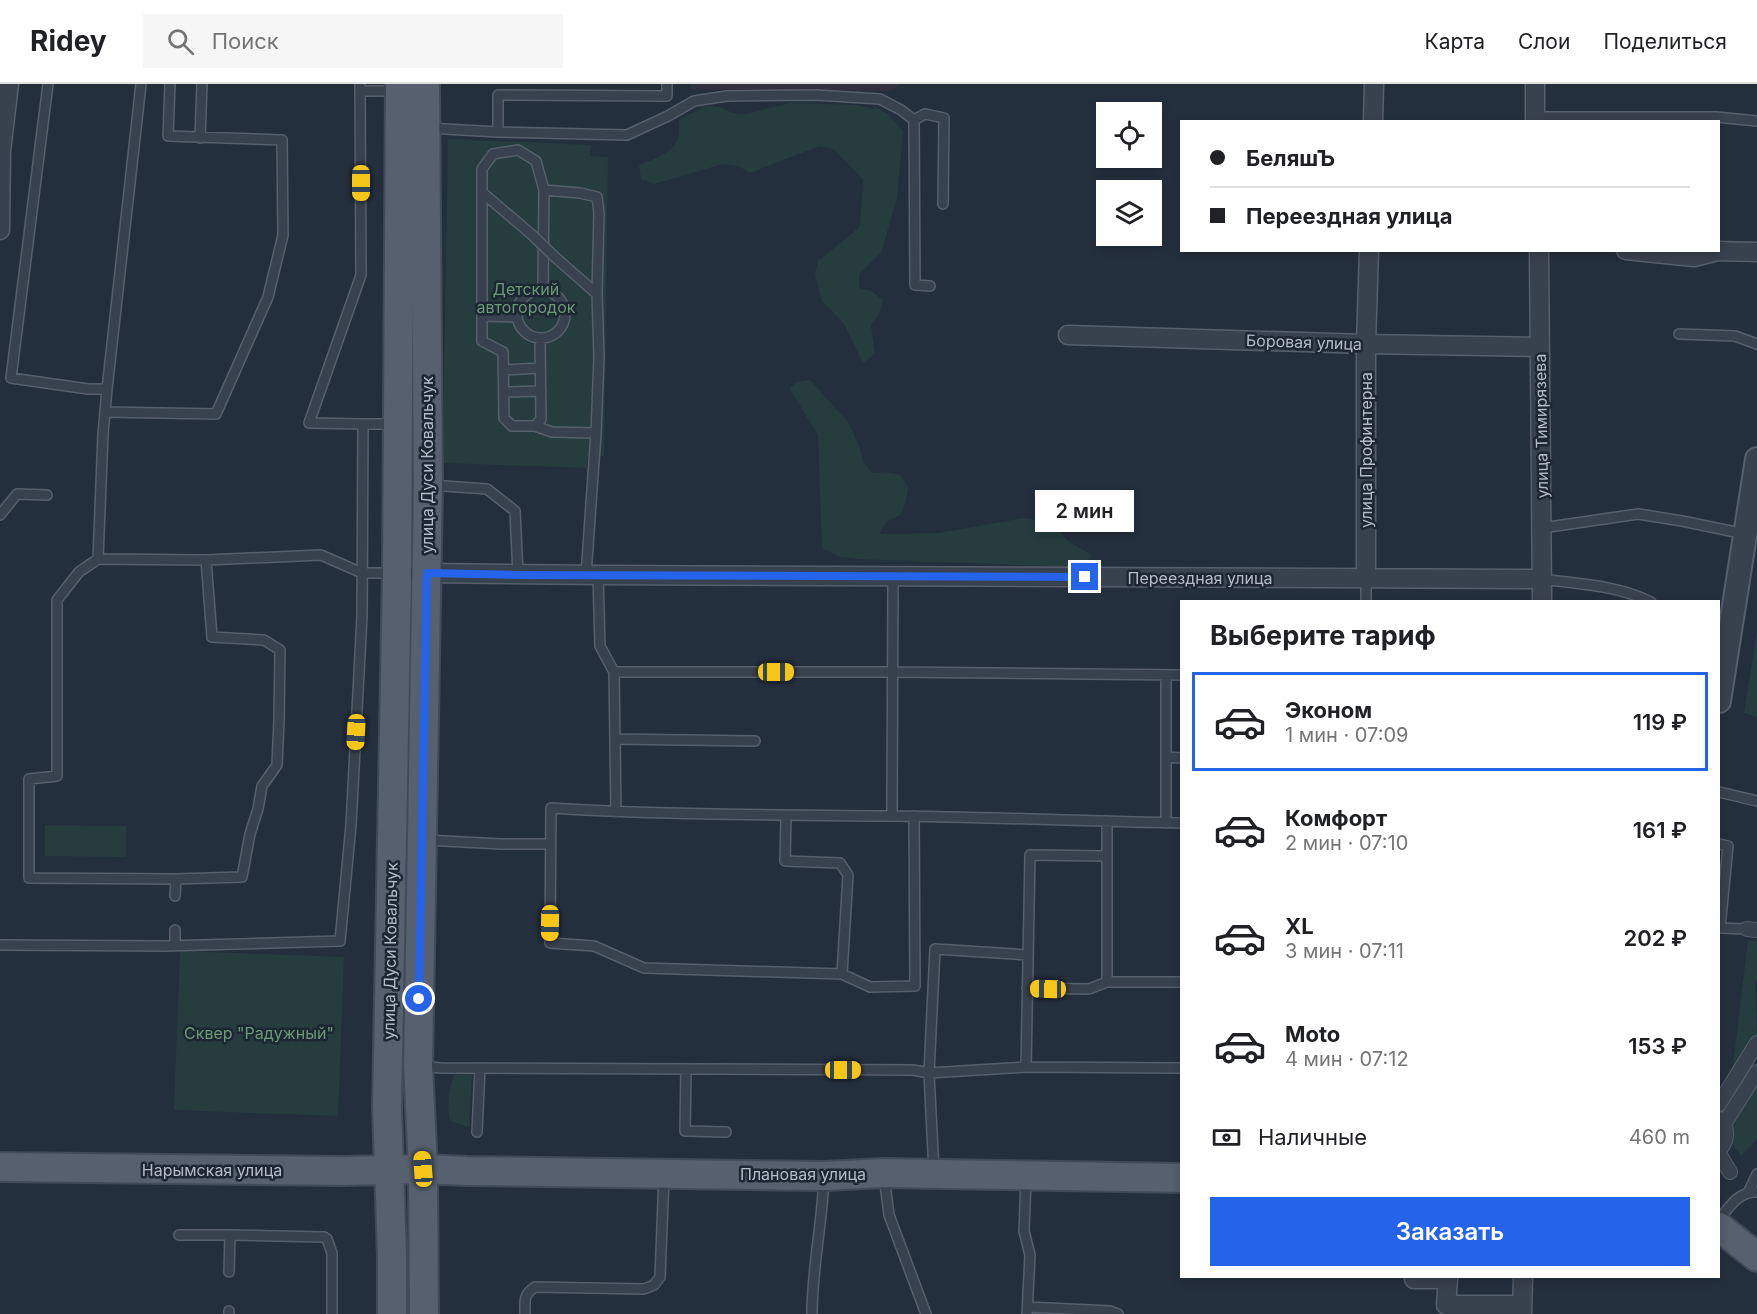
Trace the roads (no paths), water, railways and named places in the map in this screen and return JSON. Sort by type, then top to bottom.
[{"type":"main road","name":"улица Дуси Ковальчук","points":[[409,86],[428,485],[418,1066],[423,1169],[424,1314]]},
{"type":"main road","name":"улица Дуси Ковальчук","points":[[392,1314],[387,1107],[398,424],[412,128]]},
{"type":"main road","name":"Нарымская улица","points":[[0,1167],[344,1171],[423,1169]]},
{"type":"main road","name":"Плановая улица","points":[[423,1169],[824,1176],[883,1173],[1180,1178]]},
{"type":"main road","points":[[1720,1228],[1757,1257]]},
{"type":"street","points":[[0,229],[1,151],[9,84]]},
{"type":"street","points":[[1373,120],[1374,84]]},
{"type":"street","points":[[1535,84],[1535,119]]},
{"type":"street","points":[[1720,251],[1757,252]]},
{"type":"street","name":"улица Профинтерна","points":[[1366,578],[1366,344],[1369,252]]},
{"type":"street","name":"улица Тимирязева","points":[[1539,252],[1542,600]]},
{"type":"street","points":[[1646,252],[1695,257],[1714,252]]},
{"type":"street","name":"Боровая улица","points":[[1068,335],[1540,347]]},
{"type":"street","points":[[1720,695],[1756,474]]},
{"type":"street","name":"Переездная улица","points":[[427,573],[1542,579]]},
{"type":"street","points":[[1720,1102],[1757,1043]]},
{"type":"street","points":[[1720,1150],[1727,1135],[1721,1121],[1757,1072]]},
{"type":"street","points":[[1720,1154],[1730,1172]]},
{"type":"street","points":[[1414,1279],[1448,1279],[1446,1310],[1522,1310],[1523,1278]]},
{"type":"lane","points":[[48,84],[11,378],[88,389],[107,389]]},
{"type":"lane","points":[[98,559],[107,389],[141,84]]},
{"type":"lane","points":[[105,412],[216,414],[268,297],[283,235],[282,140],[168,136],[170,84]]},
{"type":"lane","points":[[200,138],[202,84]]},
{"type":"lane","points":[[498,132],[498,95],[667,96],[667,84]]},
{"type":"lane","points":[[398,424],[309,423],[361,275],[360,88],[409,86]]},
{"type":"lane","points":[[412,128],[627,135],[668,116],[694,100],[727,96],[816,95],[880,99],[914,120]]},
{"type":"lane","points":[[914,120],[925,114],[944,118],[943,204]]},
{"type":"lane","points":[[1535,119],[1716,117],[1757,121]]},
{"type":"lane","points":[[914,120],[915,285],[930,286]]},
{"type":"lane","points":[[543,290],[544,190],[536,161],[518,150],[493,154],[482,169],[482,341],[503,352],[504,418],[512,426],[535,426],[552,432],[596,433]]},
{"type":"lane","points":[[544,190],[597,197],[599,213],[597,294],[599,357],[592,575],[600,646],[614,672],[616,812]]},
{"type":"lane","points":[[483,192],[597,294]]},
{"type":"lane","points":[[543,290],[558,296],[563,303],[565,319],[556,333],[540,338],[525,332],[520,325],[518,308],[527,295],[543,290]]},
{"type":"lane","points":[[482,316],[518,317]]},
{"type":"lane","points":[[1679,334],[1735,336],[1757,344]]},
{"type":"lane","points":[[535,426],[541,419],[540,338]]},
{"type":"lane","points":[[504,370],[540,368]]},
{"type":"lane","points":[[504,392],[541,391]]},
{"type":"lane","points":[[0,945],[175,945],[340,941],[351,825],[362,616],[363,424]]},
{"type":"lane","points":[[428,485],[487,489],[514,511],[518,575]]},
{"type":"lane","points":[[0,515],[17,494],[47,495]]},
{"type":"lane","points":[[1542,528],[1638,514],[1745,534]]},
{"type":"lane","points":[[206,560],[212,636],[264,640],[280,650],[277,765],[262,786],[242,877],[29,878],[29,779],[57,776],[57,600],[79,572],[98,559],[206,560],[321,555],[362,573],[427,573]]},
{"type":"lane","points":[[892,816],[893,576]]},
{"type":"lane","points":[[1366,578],[1366,600]]},
{"type":"lane","points":[[1542,579],[1614,589],[1647,600]]},
{"type":"lane","points":[[614,672],[1180,675]]},
{"type":"lane","points":[[1166,675],[1166,823]]},
{"type":"lane","points":[[615,739],[755,741]]},
{"type":"lane","points":[[1166,758],[1180,758]]},
{"type":"lane","points":[[1720,792],[1757,801]]},
{"type":"lane","points":[[914,816],[915,986],[870,987],[842,974],[644,968],[594,946],[550,943],[551,808],[616,812],[914,816],[1180,823]]},
{"type":"lane","points":[[786,816],[785,861],[840,863],[848,875],[842,974]]},
{"type":"lane","points":[[1107,821],[1107,981]]},
{"type":"lane","points":[[422,840],[551,844]]},
{"type":"lane","points":[[1720,844],[1728,846],[1720,928],[1752,929]]},
{"type":"lane","points":[[1026,1067],[1030,855],[1107,856]]},
{"type":"lane","points":[[175,896],[176,879]]},
{"type":"lane","points":[[175,930],[175,945]]},
{"type":"lane","points":[[934,1175],[929,1073],[935,949],[1028,955]]},
{"type":"lane","points":[[1027,988],[1089,989],[1107,981],[1180,982]]},
{"type":"lane","points":[[418,1066],[902,1070],[929,1073],[1026,1067],[1180,1068]]},
{"type":"lane","points":[[477,1132],[480,1068]]},
{"type":"lane","points":[[686,1070],[686,1131],[726,1132]]},
{"type":"lane","points":[[883,1173],[889,1215],[926,1314]]},
{"type":"lane","points":[[525,1314],[525,1300],[528,1292],[535,1287],[644,1289],[654,1285],[660,1277],[664,1174]]},
{"type":"lane","points":[[1720,1219],[1736,1198],[1753,1191],[1757,1174]]},
{"type":"lane","points":[[812,1314],[812,1286],[822,1214],[824,1176]]},
{"type":"lane","points":[[1027,1176],[1024,1230],[1030,1255],[1028,1311],[1110,1311],[1118,1314]]},
{"type":"lane","points":[[179,1235],[320,1236],[327,1239],[332,1253],[332,1314]]},
{"type":"lane","points":[[229,1272],[230,1235]]},
{"type":"park label","name":"Детский автогородок","points":[[526,298]]},
{"type":"park label","name":"Сквер \"Радужный\"","points":[[259,1033]]}]
